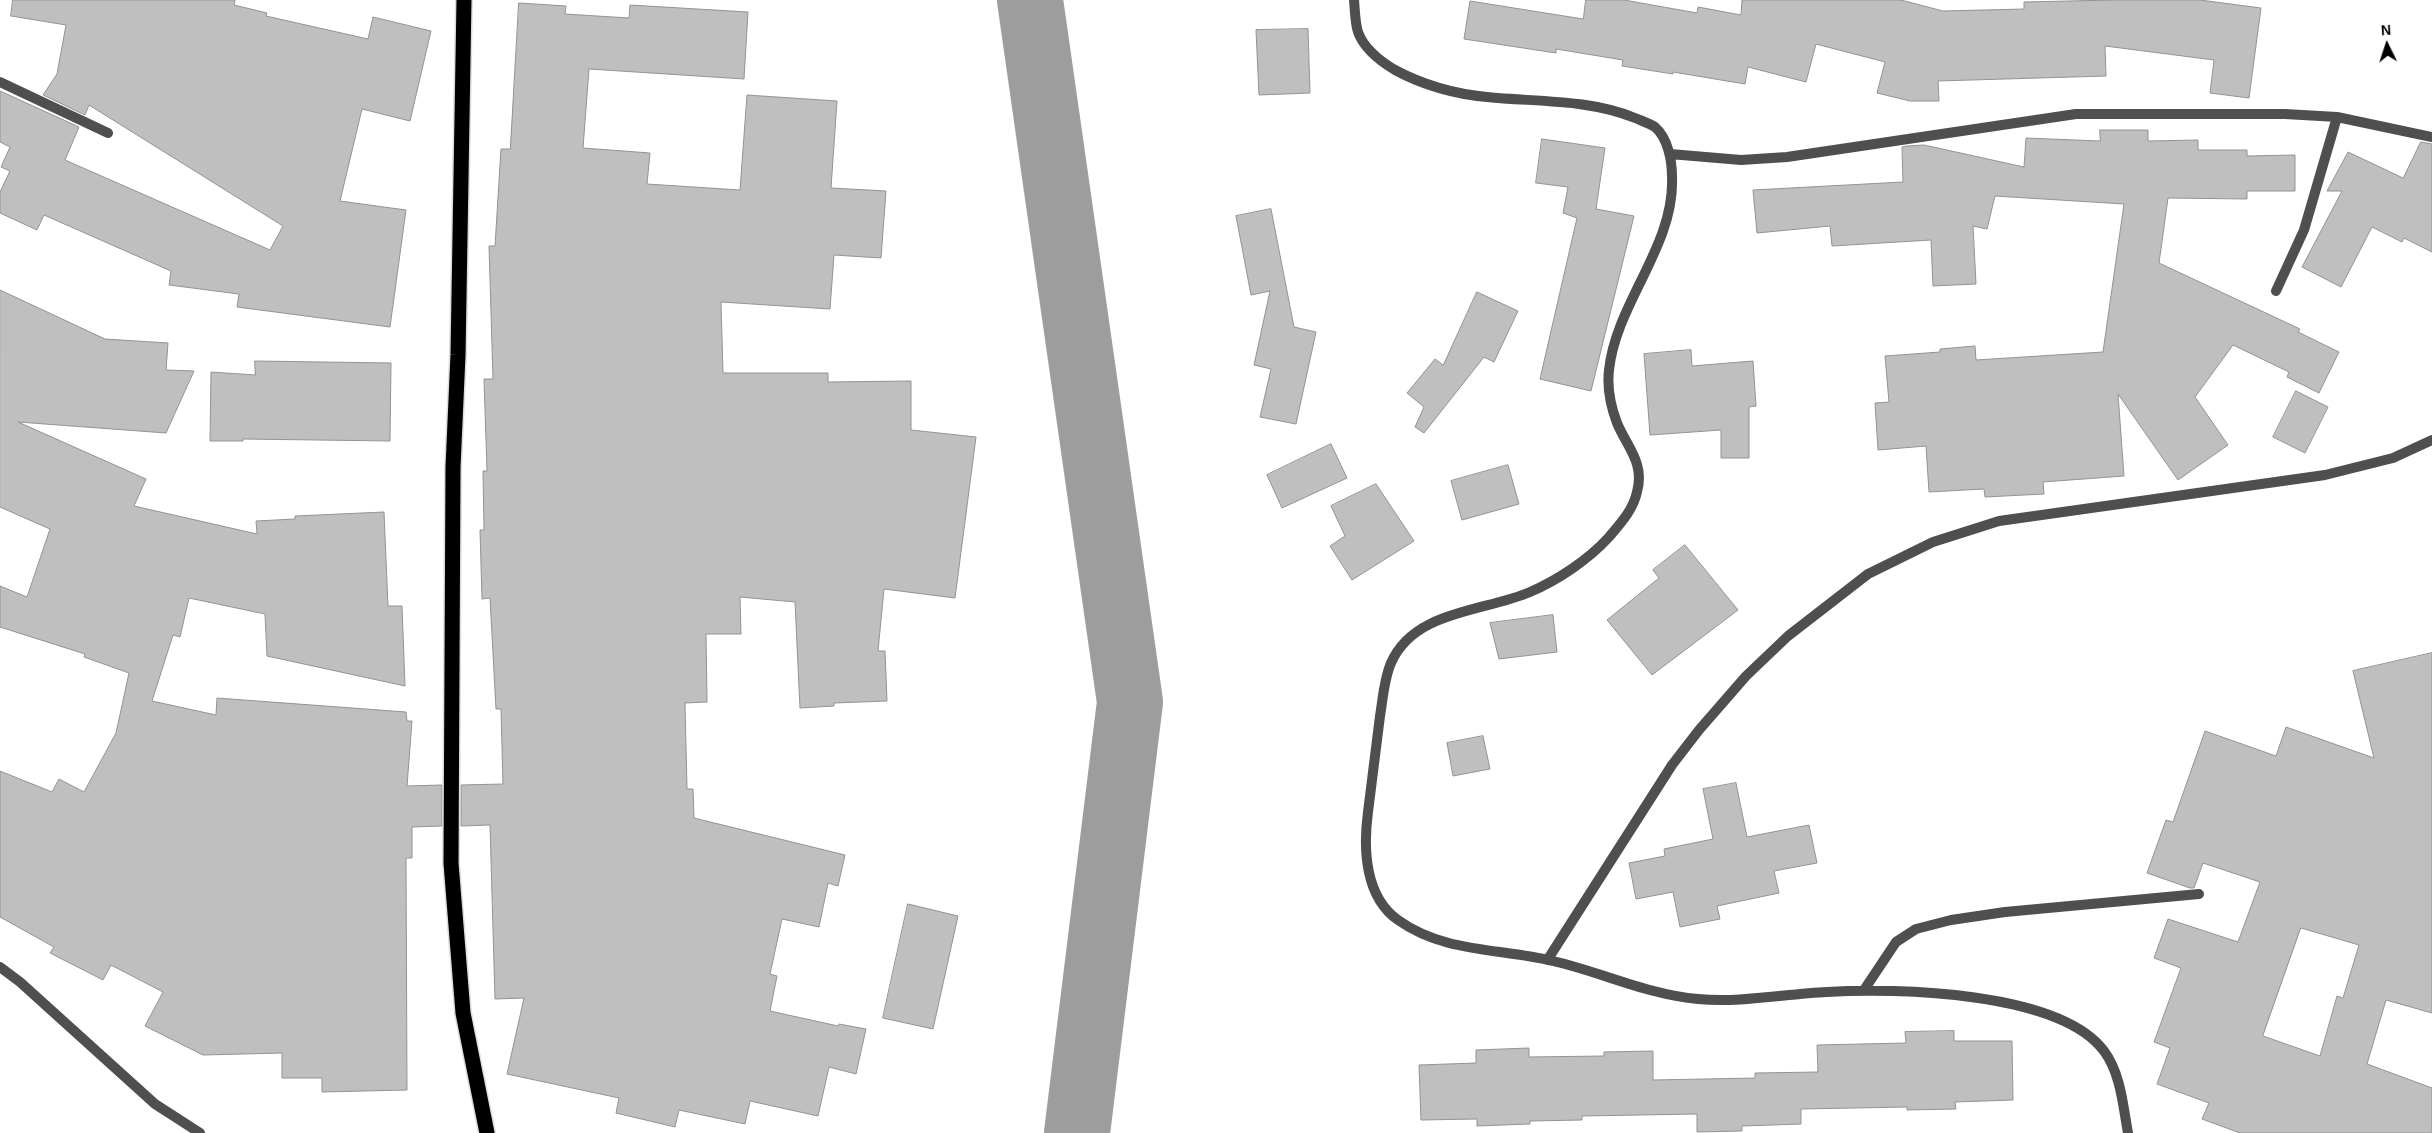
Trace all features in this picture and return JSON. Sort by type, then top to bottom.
[{"type":"highway","points":[[461,0],[458,345],[453,467],[451,863],[463,1014],[487,1133]]},
{"type":"street","points":[[1354,0],[1358,34],[1377,59],[1401,73],[1436,88],[1482,97],[1596,107],[1628,115],[1655,127],[1665,140],[1670,154],[1673,182],[1668,214],[1659,242],[1636,292],[1614,348],[1609,372],[1610,398],[1618,425],[1632,447],[1640,472],[1637,494],[1627,517],[1601,546],[1562,575],[1529,593],[1444,617],[1413,634],[1392,660],[1384,691],[1366,825],[1368,864],[1376,896],[1392,916],[1415,931],[1436,941],[1466,948],[1548,960],[1663,993],[1695,999],[1736,1000],[1864,990],[1899,990],[1956,995],[2009,1004],[2056,1016],[2084,1033],[2104,1051],[2120,1085],[2128,1133]]},
{"type":"street","points":[[0,82],[108,133]]},
{"type":"street","points":[[1670,154],[1741,160],[1787,157],[2076,114],[2220,112],[2338,117],[2432,138]]},
{"type":"street","points":[[2276,291],[2304,230],[2338,117]]},
{"type":"street","points":[[1548,960],[1672,765],[1699,730],[1746,676],[1788,636],[1868,574],[1933,542],[1999,521],[2325,475],[2393,458],[2432,440]]},
{"type":"street","points":[[1864,990],[1896,942],[1916,929],[1951,920],[2005,912],[2200,894]]},
{"type":"street","points":[[0,967],[20,982],[155,1104],[200,1133]]},
{"type":"building","points":[[13,0],[235,0],[234,5],[267,13],[266,16],[368,39],[373,17],[431,31],[410,121],[362,109],[340,201],[406,210],[390,327],[237,307],[239,294],[169,285],[171,271],[44,215],[37,230],[0,213],[0,192],[10,171],[1,167],[10,147],[0,142],[0,91],[79,127],[65,160],[270,250],[283,226],[89,105],[85,115],[43,95],[57,74],[66,25],[11,16]]},
{"type":"building","points":[[1586,0],[1624,0],[1697,13],[1698,7],[1741,15],[1742,0],[1901,0],[1943,11],[2024,9],[2024,2],[2114,0],[2200,0],[2261,8],[2249,98],[2210,93],[2214,60],[2105,46],[2106,76],[1938,81],[1939,101],[1910,101],[1877,93],[1885,62],[1816,44],[1806,82],[1748,67],[1745,84],[1622,66],[1623,60],[1556,49],[1556,53],[1464,39],[1470,1],[1583,19]]},
{"type":"building","points":[[519,3],[566,6],[565,14],[629,18],[630,5],[748,12],[744,79],[589,69],[583,148],[650,153],[647,184],[740,190],[747,95],[837,101],[831,188],[886,191],[881,258],[834,255],[830,309],[721,302],[723,373],[828,373],[828,382],[911,381],[911,430],[976,437],[955,598],[884,589],[878,651],[885,651],[887,701],[834,703],[834,706],[800,708],[795,602],[740,597],[741,634],[706,634],[707,702],[685,703],[687,789],[693,789],[694,818],[845,855],[838,886],[828,883],[819,927],[782,919],[770,974],[777,976],[770,1011],[838,1026],[839,1024],[866,1029],[856,1074],[829,1067],[818,1116],[750,1101],[745,1124],[679,1110],[675,1127],[616,1113],[619,1098],[507,1074],[524,998],[495,999],[490,825],[461,826],[461,785],[503,784],[501,709],[496,709],[490,598],[482,599],[480,530],[484,530],[483,471],[487,471],[484,379],[493,379],[489,246],[495,246],[501,149],[510,149]]},
{"type":"building","points":[[1308,29],[1310,93],[1259,95],[1256,30]]},
{"type":"building","points":[[2100,130],[2148,130],[2148,141],[2198,140],[2198,150],[2247,150],[2247,156],[2295,155],[2295,191],[2247,191],[2247,199],[2168,198],[2159,263],[2300,329],[2298,332],[2339,352],[2319,393],[2287,377],[2289,372],[2233,345],[2195,397],[2228,445],[2178,480],[2118,394],[2124,476],[2043,482],[2044,494],[1985,497],[1984,489],[1929,492],[1926,446],[1878,450],[1875,403],[1889,402],[1885,356],[1940,352],[1940,349],[1975,346],[1976,360],[2103,352],[2124,204],[1995,196],[1987,229],[1973,226],[1976,284],[1933,286],[1931,240],[1832,246],[1830,226],[1757,233],[1753,190],[1903,182],[1902,147],[1907,146],[1924,145],[2024,167],[2026,138],[2100,141]]},
{"type":"building","points":[[1542,139],[1605,148],[1596,209],[1634,216],[1591,391],[1540,379],[1577,218],[1563,213],[1568,187],[1536,183]]},
{"type":"building","points":[[2421,142],[2432,144],[2432,252],[2404,238],[2402,242],[2372,227],[2341,287],[2302,267],[2342,191],[2327,191],[2348,152],[2403,178]]},
{"type":"building","points":[[1271,209],[1294,327],[1316,332],[1296,424],[1260,417],[1271,369],[1254,365],[1270,291],[1251,295],[1236,216]]},
{"type":"building","points":[[0,290],[105,339],[168,343],[166,370],[194,371],[166,433],[18,422],[146,479],[134,506],[257,534],[256,521],[295,519],[295,516],[384,512],[388,606],[402,606],[405,686],[267,656],[265,614],[189,598],[180,637],[173,635],[152,701],[216,715],[217,698],[406,712],[407,721],[412,721],[407,786],[442,785],[442,826],[412,827],[412,858],[406,858],[407,1090],[322,1092],[322,1078],[282,1078],[282,1053],[203,1055],[145,1026],[163,992],[111,965],[103,980],[50,953],[54,947],[0,917],[0,771],[52,792],[59,779],[84,792],[116,733],[129,673],[84,657],[85,654],[0,627],[0,586],[27,597],[50,529],[0,507]]},
{"type":"building","points":[[1477,292],[1518,311],[1494,362],[1484,357],[1424,433],[1415,427],[1424,407],[1407,393],[1435,359],[1443,365]]},
{"type":"building","points":[[1691,350],[1692,366],[1753,361],[1756,406],[1749,407],[1749,458],[1721,458],[1721,430],[1650,435],[1644,354]]},
{"type":"building","points":[[255,361],[391,363],[390,441],[243,439],[243,441],[210,441],[211,372],[255,375]]},
{"type":"building","points":[[2296,391],[2328,407],[2305,453],[2273,437]]},
{"type":"building","points":[[1331,444],[1347,478],[1282,508],[1267,475]]},
{"type":"building","points":[[1508,465],[1519,504],[1462,520],[1451,481]]},
{"type":"building","points":[[1376,484],[1414,541],[1352,580],[1330,546],[1345,536],[1331,506]]},
{"type":"building","points":[[1685,545],[1738,610],[1652,675],[1607,620],[1659,578],[1653,570]]},
{"type":"building","points":[[1553,615],[1557,652],[1499,659],[1490,623]]},
{"type":"building","points":[[2432,653],[2432,1013],[2386,1000],[2367,1064],[2432,1088],[2432,1133],[2240,1133],[2202,1119],[2209,1103],[2157,1084],[2170,1048],[2154,1042],[2181,968],[2154,958],[2168,919],[2238,942],[2260,882],[2203,863],[2194,888],[2147,873],[2166,820],[2173,822],[2205,731],[2276,756],[2286,727],[2374,758],[2353,671]],"holes":[[[2301,928],[2359,945],[2343,998],[2337,996],[2320,1056],[2263,1036]]]},
{"type":"building","points":[[1483,736],[1490,769],[1453,776],[1447,743]]},
{"type":"building","points":[[1736,783],[1747,837],[1809,825],[1817,863],[1774,871],[1779,893],[1717,906],[1720,919],[1680,927],[1673,892],[1636,899],[1629,863],[1665,856],[1664,849],[1713,839],[1703,789]]},
{"type":"building","points":[[908,904],[958,916],[933,1029],[883,1018]]},
{"type":"building","points":[[1954,1031],[1954,1041],[2012,1041],[2013,1100],[1955,1102],[1956,1109],[1907,1110],[1907,1107],[1801,1109],[1801,1124],[1742,1126],[1742,1131],[1697,1132],[1697,1114],[1582,1116],[1582,1120],[1530,1121],[1530,1124],[1477,1126],[1477,1119],[1421,1120],[1419,1065],[1476,1063],[1476,1050],[1529,1048],[1529,1057],[1604,1056],[1604,1052],[1653,1051],[1653,1080],[1755,1078],[1755,1073],[1818,1072],[1817,1045],[1906,1043],[1905,1032]]},
{"type":"waterway","points":[[1030,0],[1130,702],[1077,1133]]}]
